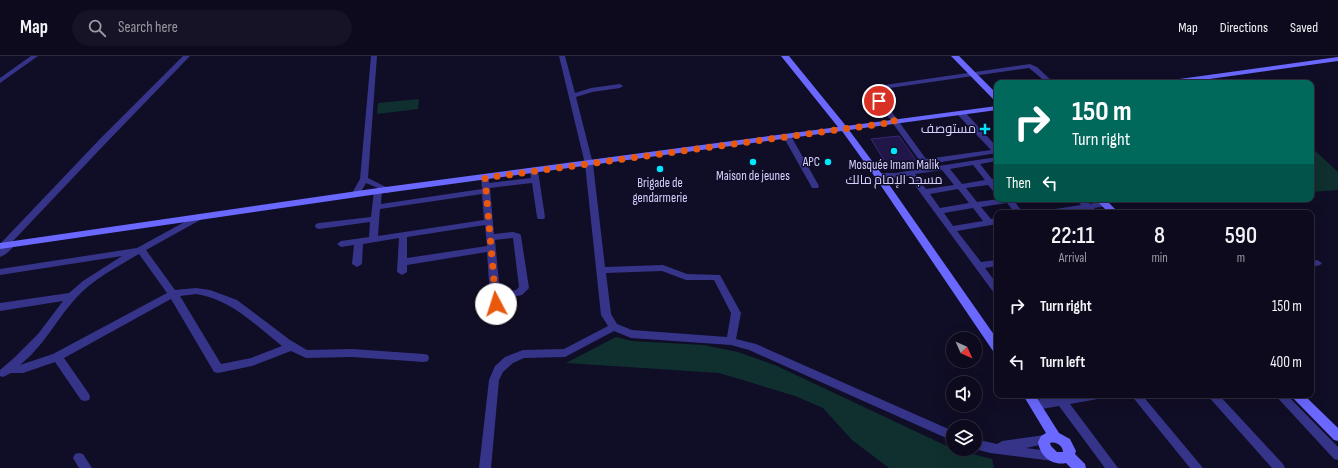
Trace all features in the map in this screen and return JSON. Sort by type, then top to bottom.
[{"type":"main road","points":[[785,56],[844,129],[878,175],[994,344]]},
{"type":"main road","points":[[955,56],[994,95]]},
{"type":"main road","points":[[1186,80],[1338,58]]},
{"type":"main road","points":[[5,245],[389,190],[486,185],[589,164],[994,108]]},
{"type":"main road","points":[[1103,202],[1111,210]]},
{"type":"main road","points":[[1299,398],[1338,436]]},
{"type":"main road","points":[[1033,400],[1050,439]]},
{"type":"main road","points":[[1050,439],[1062,440],[1068,445],[1070,451],[1068,456]]},
{"type":"main road","points":[[1050,439],[1045,448],[1053,456],[1063,458],[1068,456]]},
{"type":"main road","points":[[1068,456],[1080,468]]},
{"type":"street","points":[[0,81],[35,56]]},
{"type":"street","points":[[0,254],[5,245],[102,142],[187,56]]},
{"type":"street","points":[[355,195],[364,179],[374,56]]},
{"type":"street","points":[[562,56],[589,164],[606,315],[614,327],[631,334],[731,341],[760,350],[946,433]]},
{"type":"street","points":[[930,170],[871,89],[972,73],[1030,66],[1035,68],[1048,80]]},
{"type":"street","points":[[572,96],[591,90],[620,86]]},
{"type":"street","points":[[962,113],[994,148]]},
{"type":"street","points":[[787,136],[815,186]]},
{"type":"street","points":[[924,162],[994,151]]},
{"type":"street","points":[[878,175],[896,175],[994,159]]},
{"type":"street","points":[[974,162],[994,182]]},
{"type":"street","points":[[944,167],[974,205],[993,222]]},
{"type":"street","points":[[910,173],[994,287]]},
{"type":"street","points":[[535,175],[540,217]]},
{"type":"street","points":[[364,179],[389,190]]},
{"type":"street","points":[[924,192],[994,182]]},
{"type":"street","points":[[376,207],[486,185],[490,237],[496,300],[519,294],[523,290],[517,231],[490,237]]},
{"type":"street","points":[[373,239],[378,192]]},
{"type":"street","points":[[938,211],[995,202]]},
{"type":"street","points":[[1011,202],[1017,210]]},
{"type":"street","points":[[1083,202],[1091,210]]},
{"type":"street","points":[[1066,210],[1088,206],[1099,202]]},
{"type":"street","points":[[1,373],[19,360],[42,337],[72,296],[86,283],[199,217]]},
{"type":"street","points":[[319,226],[375,219]]},
{"type":"street","points":[[341,244],[489,222]]},
{"type":"street","points":[[951,229],[993,222]]},
{"type":"street","points":[[402,272],[404,235]]},
{"type":"street","points":[[357,264],[359,242]]},
{"type":"street","points":[[403,262],[491,248]]},
{"type":"street","points":[[0,272],[141,250]]},
{"type":"street","points":[[141,250],[172,294],[218,369],[252,362],[292,346]]},
{"type":"street","points":[[979,266],[994,264]]},
{"type":"street","points":[[600,270],[663,268],[686,277],[717,277],[736,313],[731,341]]},
{"type":"street","points":[[1,373],[10,369],[23,369],[56,357],[172,294],[196,291],[210,293],[234,303],[292,346],[306,354],[352,353],[424,358]]},
{"type":"street","points":[[0,307],[72,296]]},
{"type":"street","points":[[485,468],[494,380],[499,368],[509,360],[523,354],[565,353],[614,327]]},
{"type":"street","points":[[56,357],[85,397]]},
{"type":"street","points":[[1033,400],[1061,400],[1070,398]]},
{"type":"street","points":[[1138,398],[1193,467]]},
{"type":"street","points":[[1215,398],[1279,468]]},
{"type":"street","points":[[1283,398],[1338,455]]},
{"type":"street","points":[[1061,400],[1112,468]]},
{"type":"street","points":[[990,448],[1050,439]]},
{"type":"street","points":[[982,446],[1053,456]]},
{"type":"street","points":[[79,458],[86,468]]},
{"type":"green space","points":[[419,99],[418,109],[377,114],[378,103]]},
{"type":"green space","points":[[1314,150],[1338,172],[1338,190],[1314,192]]},
{"type":"green space","points":[[616,337],[632,341],[704,345],[738,352],[777,366],[946,446],[946,456],[980,456],[992,459],[994,468],[889,468],[852,440],[823,408],[795,396],[719,373],[566,363]]},
{"type":"building","name":"Mosquée Imam Malik مسجد الإمام مالك","points":[[899,136],[918,163],[888,167],[871,139]]},
{"type":"place","name":"مستوصف","points":[[985,129]]},
{"type":"place","name":"Mosquée Imam Malik مسجد الإمام مالك","points":[[894,151]]},
{"type":"place","name":"Maison de jeunes","points":[[753,162]]},
{"type":"place","name":"APC","points":[[828,162]]},
{"type":"place","name":"Brigade de gendarmerie","points":[[660,169]]},
{"type":"route","points":[[496,304],[485,178],[895,122],[879,101]]}]
